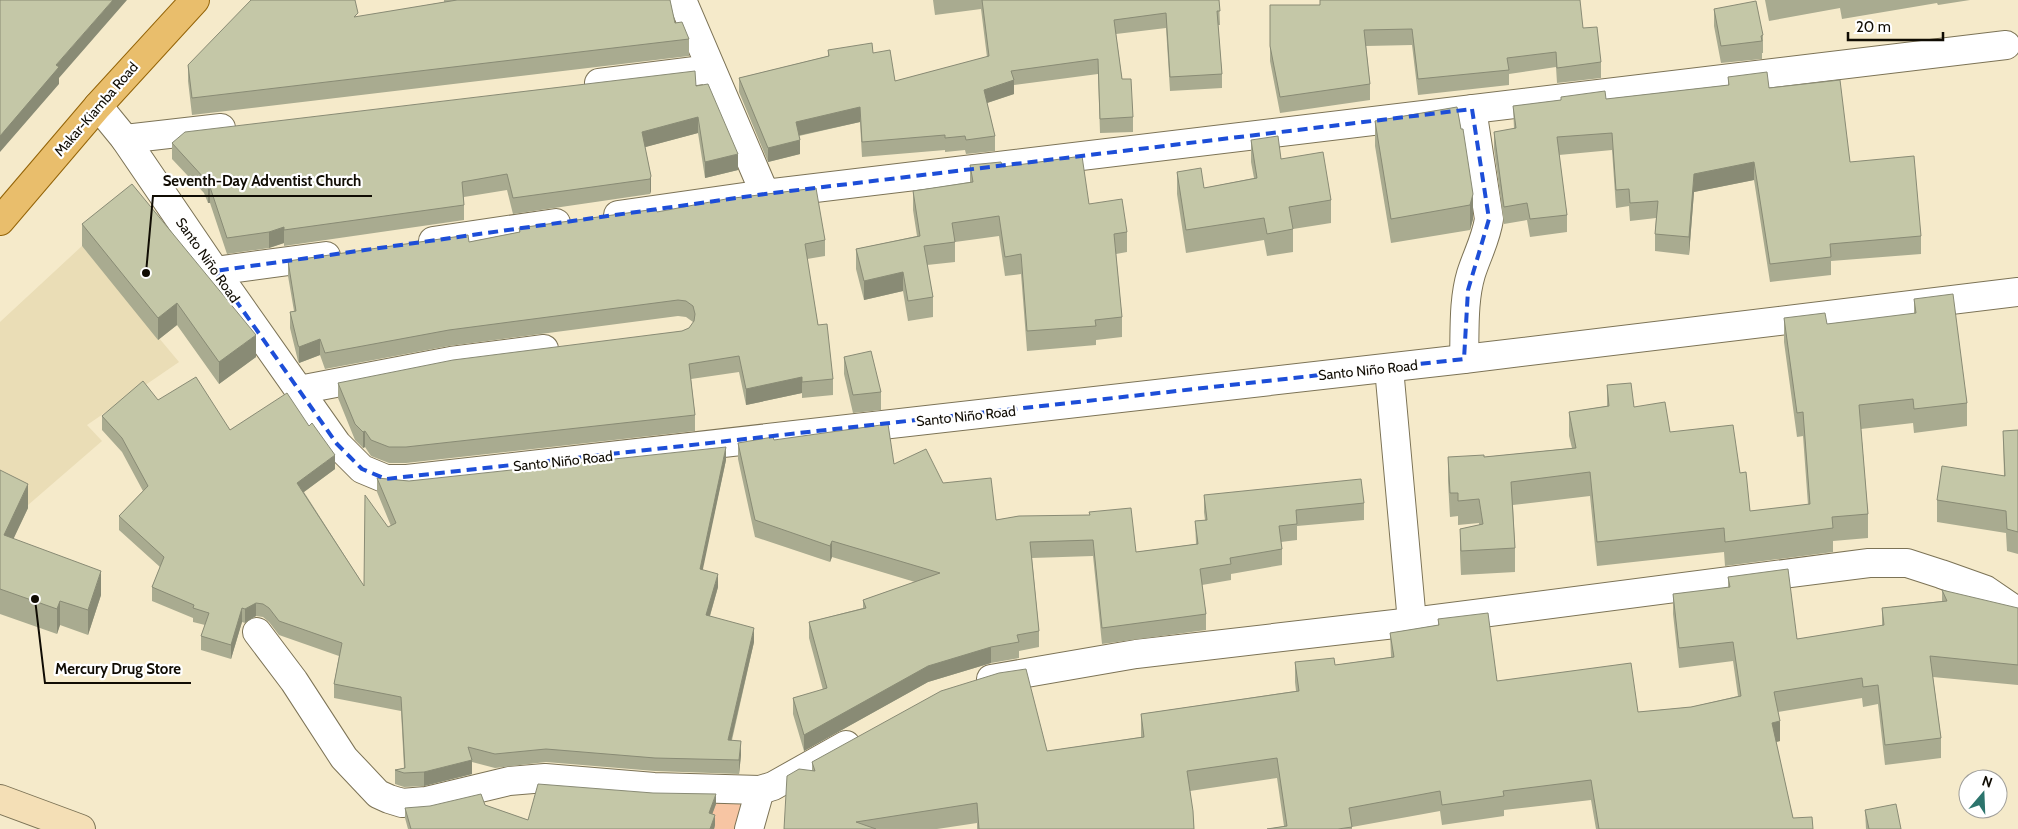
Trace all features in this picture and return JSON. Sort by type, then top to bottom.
[{"type":"main road","name":"Makar-Kiamba Road","points":[[0,221],[98,106],[192,1]]},
{"type":"street","points":[[682,0],[765,194]]},
{"type":"street","points":[[412,244],[765,194],[2006,45]]},
{"type":"street","points":[[575,86],[711,69]]},
{"type":"street","name":"Santo Niño Road","points":[[98,106],[125,139],[337,444],[362,469],[386,479],[407,479],[1389,368],[2018,292]]},
{"type":"street","points":[[1464,359],[1468,290],[1471,274],[1487,236],[1489,218],[1472,109]]},
{"type":"street","points":[[125,139],[243,125]]},
{"type":"street","points":[[215,271],[353,252]]},
{"type":"street","points":[[299,390],[450,361],[565,346]]},
{"type":"street","points":[[1389,368],[1412,622]]},
{"type":"street","points":[[969,685],[995,678],[1136,654],[1412,622],[1869,563],[1907,563],[1941,574],[1986,590],[2018,612]]},
{"type":"street","points":[[257,632],[294,681],[344,758],[378,794],[402,803],[426,801],[509,781],[545,778],[654,786],[760,790],[773,786],[868,732]]},
{"type":"street","points":[[749,829],[760,790]]},
{"type":"street","points":[[0,799],[81,829]]},
{"type":"highlighted area","points":[[1472,109],[1489,219],[1468,290],[1464,359],[386,479],[362,469],[337,444],[215,271],[765,194]]},
{"type":"shaded area","points":[[82,246],[179,362],[87,425],[102,441],[28,505],[0,491],[0,322]]},
{"type":"shaded area","points":[[711,798],[761,809],[757,829],[704,829]]},
{"type":"building","points":[[0,0],[113,0],[56,65],[59,67],[0,136]]},
{"type":"building","points":[[251,0],[355,0],[358,13],[354,17],[457,0],[670,0],[675,23],[682,22],[689,39],[192,98],[188,65]]},
{"type":"building","points":[[982,0],[1219,0],[1220,11],[1217,11],[1222,74],[1170,77],[1166,13],[1114,20],[1122,79],[1131,79],[1133,117],[1100,119],[1098,59],[1011,71],[1014,80],[984,90],[995,136],[966,140],[965,136],[945,138],[945,135],[862,142],[860,107],[796,122],[800,140],[768,148],[739,78],[829,56],[828,50],[872,43],[873,53],[890,50],[895,81],[989,56]]},
{"type":"building","points":[[1320,0],[1580,0],[1583,28],[1597,27],[1601,62],[1557,68],[1556,52],[1507,58],[1509,70],[1418,79],[1412,29],[1364,30],[1370,84],[1280,97],[1270,46],[1270,5],[1320,5]]},
{"type":"building","points":[[1756,1],[1763,35],[1761,36],[1762,41],[1721,46],[1714,9]]},
{"type":"building","points":[[695,71],[696,86],[708,84],[738,154],[705,162],[698,117],[642,132],[650,179],[513,198],[507,174],[462,182],[464,205],[284,230],[284,227],[269,232],[227,238],[210,187],[208,188],[204,178],[172,143],[185,132]]},
{"type":"building","points":[[1767,72],[1769,88],[1840,80],[1850,162],[1914,156],[1921,236],[1830,244],[1831,257],[1770,264],[1754,162],[1694,174],[1689,237],[1655,234],[1658,201],[1630,203],[1629,189],[1616,190],[1612,133],[1557,137],[1567,215],[1530,219],[1527,203],[1504,207],[1494,132],[1516,128],[1513,106],[1561,100],[1561,97],[1605,91],[1606,99],[1729,85],[1728,77]]},
{"type":"building","points":[[1457,107],[1461,129],[1463,129],[1473,194],[1470,205],[1391,219],[1375,121]]},
{"type":"building","points":[[1278,136],[1281,159],[1323,152],[1331,200],[1289,207],[1293,229],[1267,234],[1264,218],[1186,230],[1177,172],[1201,168],[1204,188],[1257,178],[1251,140]]},
{"type":"building","points":[[1082,156],[1089,204],[1122,199],[1127,232],[1114,234],[1122,317],[1095,320],[1096,326],[1027,331],[1021,254],[1005,257],[999,216],[952,223],[955,242],[924,246],[933,297],[908,301],[903,272],[864,281],[856,249],[920,236],[913,191],[973,182],[970,165],[1001,162],[1003,167]]},
{"type":"building","points":[[132,184],[256,335],[219,362],[177,303],[158,318],[82,224]]},
{"type":"building","points":[[816,188],[825,240],[805,244],[818,325],[827,324],[833,379],[802,382],[802,377],[746,389],[739,356],[689,364],[695,415],[406,447],[389,447],[371,440],[365,431],[363,432],[355,424],[338,383],[453,360],[682,331],[689,328],[694,321],[693,306],[686,301],[678,300],[449,330],[325,353],[320,339],[299,347],[298,345],[290,312],[296,311],[288,261],[468,235],[469,242],[520,232],[519,228],[656,209],[657,212],[726,199]]},
{"type":"building","points":[[1953,294],[1967,403],[1914,409],[1913,399],[1859,405],[1868,514],[1832,517],[1833,528],[1725,542],[1724,528],[1597,542],[1590,472],[1511,482],[1515,548],[1461,551],[1460,529],[1483,524],[1479,499],[1458,501],[1458,493],[1450,493],[1448,457],[1484,455],[1484,457],[1576,448],[1569,412],[1609,406],[1607,385],[1631,383],[1634,407],[1665,402],[1670,432],[1733,425],[1740,473],[1746,472],[1750,511],[1810,504],[1803,412],[1797,413],[1784,318],[1825,313],[1827,324],[1916,313],[1914,299]]},
{"type":"building","points":[[871,351],[881,392],[853,395],[844,357]]},
{"type":"building","points":[[196,377],[230,430],[287,393],[309,426],[312,423],[335,455],[297,483],[364,586],[365,495],[388,527],[396,523],[377,478],[409,481],[726,447],[700,569],[718,574],[706,615],[754,628],[728,740],[741,741],[739,760],[655,758],[546,749],[495,754],[468,747],[472,760],[424,772],[404,773],[395,770],[405,768],[401,697],[334,684],[342,643],[279,621],[269,608],[263,604],[256,603],[245,609],[242,608],[231,645],[201,636],[209,613],[193,608],[194,605],[152,587],[164,557],[119,516],[148,486],[122,438],[102,416],[143,381],[158,400]]},
{"type":"building","points":[[888,424],[894,464],[926,449],[943,483],[991,478],[996,520],[1019,516],[1090,515],[1089,512],[1131,508],[1136,552],[1198,544],[1195,521],[1207,520],[1204,495],[1361,479],[1364,503],[1296,510],[1297,524],[1279,526],[1282,549],[1230,558],[1231,564],[1200,569],[1206,614],[1102,628],[1093,540],[1030,542],[1039,631],[1017,635],[1019,642],[991,647],[928,666],[804,735],[793,698],[827,688],[809,622],[866,608],[863,600],[940,573],[832,541],[830,546],[755,520],[738,443],[773,437],[774,440]]},
{"type":"building","points":[[2018,430],[2018,532],[2007,529],[2006,511],[1937,500],[1942,466],[2005,476],[2003,431]]},
{"type":"building","points":[[0,470],[28,484],[4,535],[101,571],[88,610],[60,601],[57,609],[0,589]]},
{"type":"building","points":[[1788,569],[1797,639],[1884,625],[1882,608],[1947,601],[1942,590],[2018,608],[2018,665],[1930,656],[1941,738],[1885,745],[1878,685],[1863,687],[1862,678],[1774,692],[1780,721],[1772,723],[1793,818],[1812,817],[1813,829],[1599,829],[1591,780],[1503,791],[1504,796],[1442,805],[1440,791],[1349,808],[1352,827],[1338,829],[1267,829],[1287,826],[1277,758],[1187,771],[1194,829],[979,829],[977,803],[856,822],[876,829],[784,829],[787,776],[799,769],[815,771],[812,762],[941,691],[999,673],[1026,669],[1047,751],[1144,737],[1141,714],[1299,691],[1295,662],[1334,658],[1335,665],[1394,657],[1390,633],[1439,625],[1438,619],[1488,613],[1497,681],[1631,663],[1638,712],[1691,707],[1741,696],[1733,642],[1679,648],[1673,594],[1730,587],[1728,577]]},
{"type":"building","points":[[538,784],[653,793],[716,794],[709,813],[715,815],[710,829],[411,829],[405,808],[430,806],[481,794],[485,805],[528,820]]},
{"type":"building","points":[[1896,804],[1901,829],[1869,829],[1865,810]]},
{"type":"place","name":"Seventh-Day Adventist Church","points":[[146,273]]},
{"type":"place","name":"Mercury Drug Store","points":[[35,599]]}]
